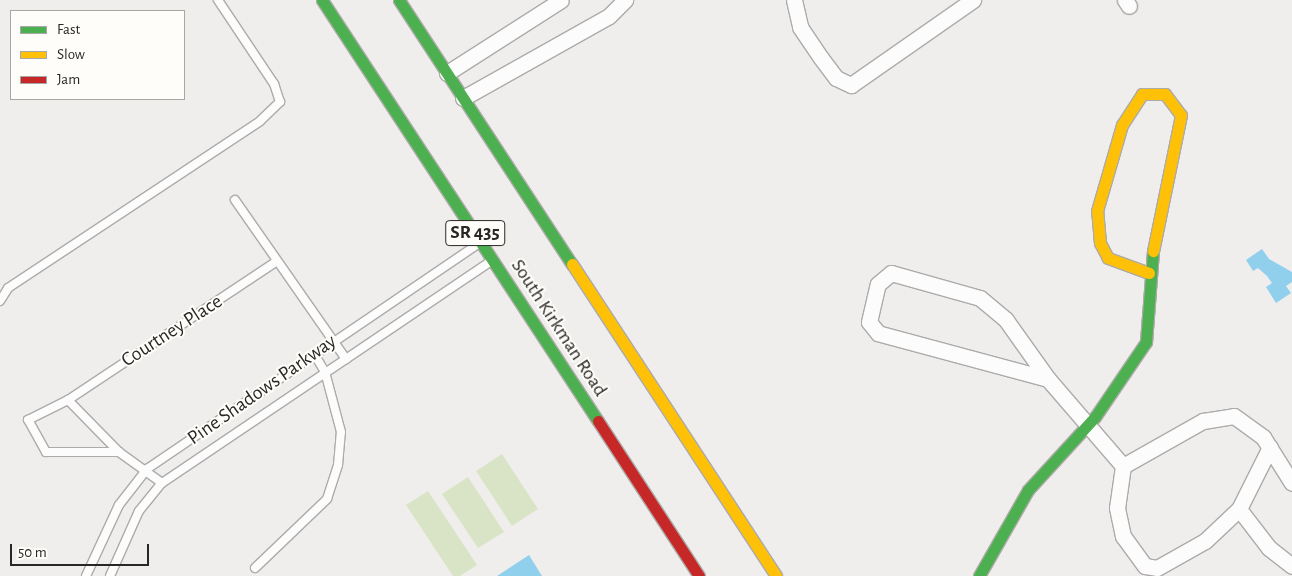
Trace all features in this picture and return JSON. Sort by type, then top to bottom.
[{"type":"main road","name":"South Kirkman Road","points":[[322,0],[699,576]]},
{"type":"main road","name":"SR 435","points":[[399,0],[776,576]]},
{"type":"main road","points":[[979,576],[1028,490],[1086,426],[1125,379],[1146,342],[1152,307],[1149,274],[1181,115],[1165,94],[1142,94],[1122,125],[1097,211],[1100,243],[1108,258],[1149,274]]},
{"type":"street","points":[[447,73],[561,0]]},
{"type":"street","points":[[463,98],[609,16],[625,0]]},
{"type":"street","points":[[794,0],[800,27],[836,78],[850,85],[973,0]]},
{"type":"street","points":[[1048,379],[878,333],[869,322],[878,284],[891,273],[980,298],[1006,320],[1048,379],[1086,426],[1122,466],[1117,508],[1123,536],[1145,566],[1170,564],[1205,541],[1239,509],[1270,448]]},
{"type":"street","points":[[1122,466],[1203,422],[1234,416],[1263,437],[1292,483]]},
{"type":"street","points":[[1239,509],[1269,548],[1292,566]]},
{"type":"lane","points":[[0,301],[8,288],[260,121],[280,102],[274,84],[218,0]]},
{"type":"lane","points":[[235,200],[276,262],[346,359]]},
{"type":"lane","name":"Pine Shadows Parkway","points":[[86,576],[119,504],[147,470],[480,242]]},
{"type":"lane","name":"Pine Shadows Parkway","points":[[110,576],[139,511],[162,483],[493,260]]},
{"type":"lane","name":"Courtney Place","points":[[119,452],[46,452],[28,420],[68,400],[276,262]]},
{"type":"lane","points":[[255,568],[327,499],[342,432],[326,372],[314,354]]},
{"type":"lane","points":[[68,400],[119,452],[147,470],[162,483]]},
{"type":"green space","points":[[502,454],[538,509],[512,526],[476,471]]},
{"type":"green space","points":[[468,477],[504,532],[478,548],[442,494]]},
{"type":"green space","points":[[428,491],[477,565],[460,576],[453,576],[406,505]]},
{"type":"water","points":[[1262,249],[1269,259],[1292,272],[1292,282],[1286,286],[1291,293],[1276,303],[1266,287],[1272,283],[1258,268],[1253,271],[1246,260]]},
{"type":"water","points":[[529,555],[542,576],[497,576]]},
{"type":"traffic: fast","points":[[322,0],[598,421]]},
{"type":"traffic: fast","points":[[399,0],[572,264]]},
{"type":"traffic: fast","points":[[979,576],[1028,490],[1095,417],[1146,342],[1153,251]]},
{"type":"traffic: slow","points":[[1149,273],[1108,258],[1100,243],[1097,211],[1122,125],[1142,94],[1165,94],[1181,115],[1153,251]]},
{"type":"traffic: slow","points":[[572,264],[776,576]]},
{"type":"traffic: jam","points":[[598,421],[699,576]]}]
